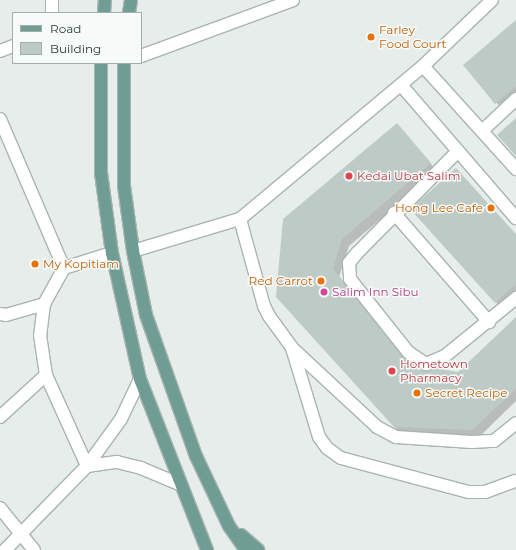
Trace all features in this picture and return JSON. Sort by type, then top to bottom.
[{"type":"main road","points":[[104,12],[105,0]]},
{"type":"main road","points":[[129,12],[130,0]]},
{"type":"main road","points":[[101,64],[101,173],[112,253],[140,379],[201,544],[207,550]]},
{"type":"main road","points":[[124,64],[124,186],[132,251],[146,315],[172,393],[196,456],[229,526],[246,550]]},
{"type":"main road","points":[[229,526],[258,550]]},
{"type":"street","points":[[52,0],[52,12]]},
{"type":"street","points":[[142,56],[293,0]]},
{"type":"street","points":[[132,251],[240,219],[423,66],[492,0]]},
{"type":"street","points":[[0,51],[12,46]]},
{"type":"street","points":[[423,66],[516,169]]},
{"type":"street","points":[[401,85],[516,218]]},
{"type":"street","points":[[482,131],[516,99]]},
{"type":"street","points":[[0,119],[64,268]]},
{"type":"street","points":[[458,151],[394,213],[349,263],[350,279],[408,352],[426,364],[445,356],[489,322],[516,298]]},
{"type":"street","points":[[394,213],[489,322]]},
{"type":"street","points":[[240,219],[264,306],[292,348],[377,427],[396,437],[472,442],[494,441],[516,423]]},
{"type":"street","points":[[87,466],[46,374],[40,335],[44,304],[64,268],[112,253]]},
{"type":"street","points":[[0,314],[6,315],[44,304]]},
{"type":"street","points":[[292,348],[319,437],[327,448],[341,458],[469,492],[485,492],[516,481]]},
{"type":"street","points":[[0,417],[46,374]]},
{"type":"street","points":[[5,550],[87,466],[121,419],[140,379]]},
{"type":"street","points":[[87,466],[117,462],[141,468],[179,484]]},
{"type":"street","points":[[0,508],[34,550]]},
{"type":"building","points":[[516,20],[516,86],[495,104],[463,65]]},
{"type":"building","points":[[516,118],[516,156],[497,135]]},
{"type":"building","points":[[397,123],[431,163],[342,239],[333,269],[414,364],[458,372],[516,317],[516,389],[472,430],[394,427],[276,297],[283,219]]},
{"type":"building","points":[[456,168],[516,234],[516,284],[495,303],[410,209]]},
{"type":"place","name":"Farley Food Court","points":[[371,37]]},
{"type":"place","name":"Kedai Ubat Salim","points":[[349,176]]},
{"type":"place","name":"Hong Lee Cafe","points":[[491,208]]},
{"type":"place","name":"My Kopitiam","points":[[35,264]]},
{"type":"place","name":"Red Carrot","points":[[321,281]]},
{"type":"place","name":"Salim Inn Sibu","points":[[324,292]]},
{"type":"place","name":"Hometown Pharmacy","points":[[392,371]]},
{"type":"place","name":"Secret Recipe","points":[[417,393]]}]
